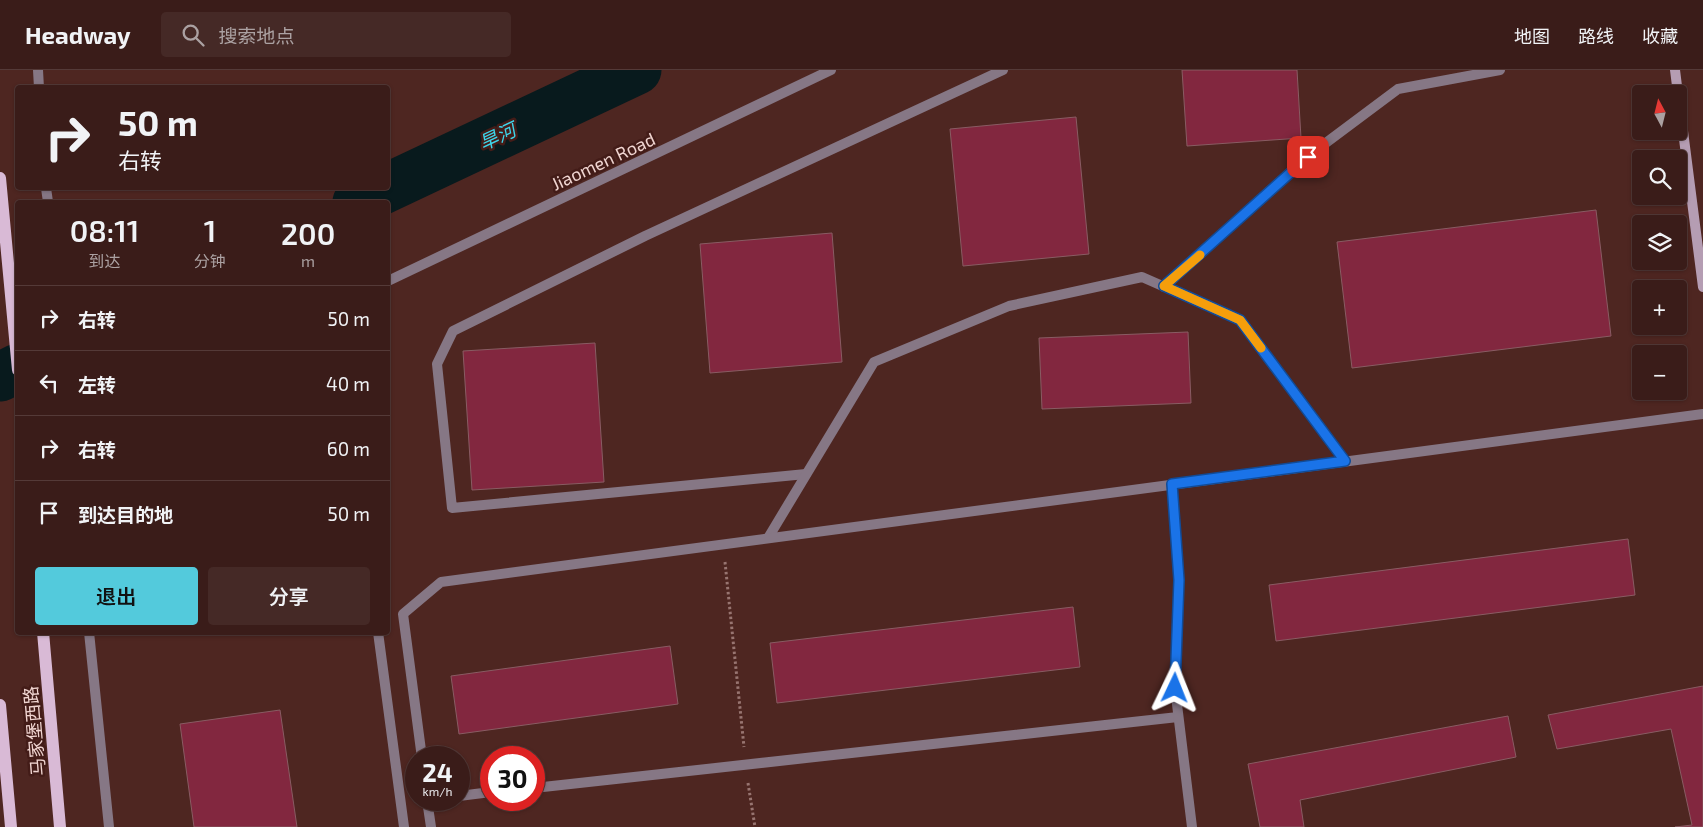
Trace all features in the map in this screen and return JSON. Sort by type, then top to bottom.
[{"type":"main road","points":[[1675,70],[1677,85]]},
{"type":"main road","points":[[1684,140],[1703,287]]},
{"type":"main road","points":[[0,178],[15,345]]},
{"type":"main road","name":"马家堡西路","points":[[43,635],[60,827]]},
{"type":"main road","points":[[0,705],[11,827]]},
{"type":"street","points":[[38,70],[39,85]]},
{"type":"street","name":"Jiaomen Road","points":[[390,280],[832,70]]},
{"type":"street","points":[[806,474],[452,508],[437,364],[453,331],[645,236],[1003,70]]},
{"type":"street","points":[[1164,286],[1308,157],[1398,89],[1500,70]]},
{"type":"street","points":[[768,538],[874,362],[1009,306],[1142,277],[1240,320],[1345,461]]},
{"type":"street","points":[[420,746],[403,614],[441,582],[1703,414]]},
{"type":"street","points":[[1172,484],[1179,580],[1175,688],[1192,827]]},
{"type":"street","points":[[88,635],[109,827]]},
{"type":"street","points":[[378,635],[404,827]]},
{"type":"street","points":[[545,787],[1178,716]]},
{"type":"street","points":[[429,811],[431,827]]},
{"type":"path","points":[[724,544],[745,764],[755,827]]},
{"type":"building","points":[[1182,70],[1297,70],[1301,138],[1187,146]]},
{"type":"building","points":[[1076,117],[1089,254],[963,266],[950,129]]},
{"type":"building","points":[[1596,210],[1611,336],[1352,368],[1337,242]]},
{"type":"building","points":[[832,233],[842,362],[710,373],[700,244]]},
{"type":"building","points":[[1188,332],[1191,403],[1042,409],[1039,338]]},
{"type":"building","points":[[595,343],[604,482],[472,490],[463,351]]},
{"type":"building","points":[[1628,539],[1635,595],[1276,641],[1269,585]]},
{"type":"building","points":[[1073,607],[1080,667],[777,703],[770,643]]},
{"type":"building","points":[[670,646],[678,704],[459,734],[451,676]]},
{"type":"building","points":[[1703,686],[1703,827],[1675,827],[1692,825],[1671,729],[1557,749],[1548,715]]},
{"type":"building","points":[[280,710],[297,827],[194,827],[180,724]]},
{"type":"building","points":[[1508,716],[1516,757],[1300,800],[1304,827],[1260,827],[1248,764]]},
{"type":"waterway","name":"旱河","points":[[390,186],[637,70]]},
{"type":"waterway","name":"旱河","points":[[361,200],[382,190]]},
{"type":"waterway","name":"旱河","points":[[0,377],[15,370]]},
{"type":"slow traffic","points":[[1200,255],[1164,286],[1240,320],[1261,348]]},
{"type":"route","points":[[1175,688],[1179,580],[1172,484],[1345,461],[1240,320],[1164,286],[1308,157]]}]
